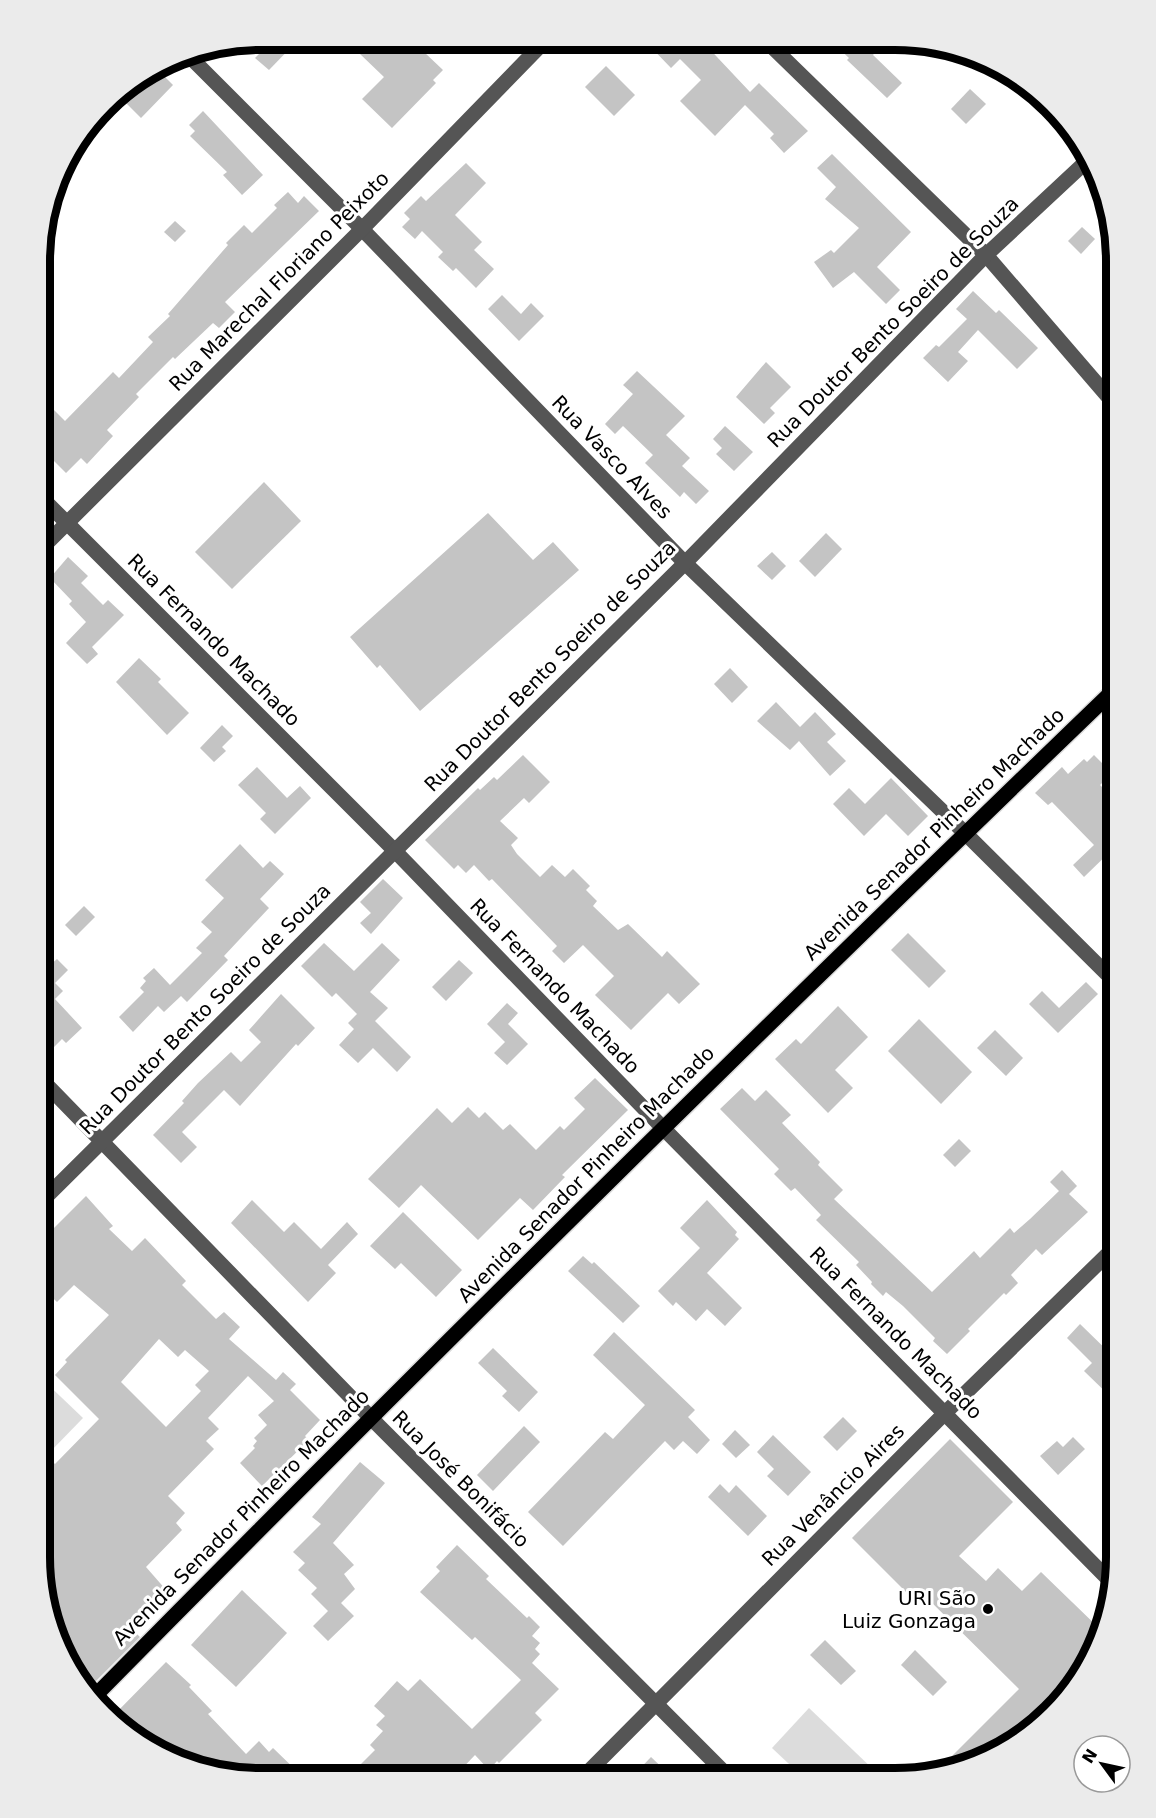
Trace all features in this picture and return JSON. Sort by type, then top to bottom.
[{"type":"main road","name":"Avenida Senador Pinheiro Machado","points":[[99,1692],[370,1417],[662,1127],[1106,698]]},
{"type":"street","name":"Rua Marechal Floriano Peixoto","points":[[50,540],[362,229],[536,50]]},
{"type":"street","points":[[775,50],[986,255],[1106,394]]},
{"type":"street","name":"Rua Vasco Alves","points":[[194,61],[362,229],[685,563],[965,833],[1106,973]]},
{"type":"street","name":"Rua Doutor Bento Soeiro de Souza","points":[[50,1193],[685,563],[986,255],[1083,164]]},
{"type":"street","name":"Rua Fernando Machado","points":[[50,506],[394,850],[662,1127],[946,1412],[1106,1576]]},
{"type":"street","name":"Rua José Bonifácio","points":[[50,1088],[370,1417],[719,1768]]},
{"type":"street","name":"Rua Venâncio Aires","points":[[592,1768],[946,1412],[1106,1256]]},
{"type":"shaded area","points":[[50,1386],[83,1418],[50,1452]]},
{"type":"shaded area","points":[[809,1708],[872,1768],[793,1768],[772,1748]]},
{"type":"building","points":[[263,50],[288,50],[269,70],[255,58]]},
{"type":"building","points":[[364,50],[426,50],[424,52],[443,70],[433,80],[436,83],[392,128],[362,99],[384,77],[360,54]]},
{"type":"building","points":[[654,50],[710,50],[750,92],[759,83],[808,131],[784,153],[770,138],[774,134],[745,105],[715,136],[680,101],[701,80],[680,59],[671,68]]},
{"type":"building","points":[[841,50],[877,50],[873,55],[902,83],[887,98],[847,60],[849,58]]},
{"type":"building","points":[[606,66],[635,95],[614,116],[585,87]]},
{"type":"building","points":[[162,74],[173,85],[141,118],[124,101]]},
{"type":"building","points":[[970,89],[986,104],[966,124],[951,109]]},
{"type":"building","points":[[203,111],[263,175],[242,195],[223,175],[227,172],[190,136],[195,131],[189,125]]},
{"type":"building","points":[[832,154],[911,232],[877,267],[900,290],[886,304],[854,272],[833,288],[814,262],[831,250],[834,253],[859,228],[825,199],[836,187],[817,168]]},
{"type":"building","points":[[466,163],[486,183],[455,215],[482,242],[474,250],[494,269],[476,288],[456,268],[453,271],[438,257],[443,252],[422,231],[415,239],[402,227],[410,219],[404,213],[421,196],[426,201]]},
{"type":"building","points":[[288,192],[298,203],[304,196],[319,211],[225,302],[235,312],[219,328],[213,323],[175,359],[173,357],[136,394],[139,397],[107,430],[113,436],[87,464],[81,458],[66,473],[50,457],[50,406],[65,421],[113,372],[119,378],[153,342],[148,337],[170,316],[168,314],[228,245],[226,243],[244,225],[252,233],[277,208],[274,205]]},
{"type":"building","points":[[175,221],[186,231],[175,242],[164,232]]},
{"type":"building","points":[[1082,227],[1095,239],[1081,254],[1068,241]]},
{"type":"building","points":[[973,291],[996,313],[999,310],[1038,348],[1017,369],[978,330],[958,352],[968,361],[948,382],[923,358],[936,345],[939,347],[967,319],[956,309]]},
{"type":"building","points":[[502,295],[521,314],[531,303],[544,316],[519,341],[488,309]]},
{"type":"building","points":[[766,362],[791,387],[770,408],[775,413],[764,424],[736,397]]},
{"type":"building","points":[[637,371],[685,416],[666,435],[690,458],[682,466],[709,491],[696,504],[684,492],[680,497],[645,463],[653,455],[623,426],[615,434],[605,424],[633,394],[623,385]]},
{"type":"building","points":[[725,426],[753,452],[734,471],[716,454],[722,448],[713,439]]},
{"type":"building","points":[[264,482],[301,521],[232,589],[195,552]]},
{"type":"building","points":[[488,513],[533,560],[553,542],[579,570],[420,711],[380,665],[377,668],[350,637]]},
{"type":"building","points":[[826,533],[842,549],[815,577],[799,561]]},
{"type":"building","points":[[772,552],[786,566],[772,580],[757,566]]},
{"type":"building","points":[[68,557],[88,576],[81,583],[103,605],[108,600],[124,615],[92,647],[98,654],[87,664],[66,643],[86,622],[69,604],[72,601],[50,578]]},
{"type":"building","points":[[139,658],[161,679],[158,682],[189,713],[167,735],[116,682]]},
{"type":"building","points":[[730,668],[748,687],[732,703],[714,684]]},
{"type":"building","points":[[776,702],[800,727],[815,712],[836,734],[827,742],[846,761],[830,776],[799,741],[790,750],[757,721]]},
{"type":"building","points":[[222,725],[233,736],[222,747],[226,751],[214,762],[200,748]]},
{"type":"building","points":[[523,755],[550,782],[529,803],[524,798],[500,821],[518,838],[511,845],[517,854],[540,877],[552,865],[565,877],[573,869],[590,886],[586,890],[597,901],[593,906],[618,930],[628,924],[662,957],[667,951],[700,984],[679,1004],[668,993],[631,1030],[595,995],[614,976],[583,945],[564,963],[552,951],[557,946],[492,879],[489,881],[474,865],[466,873],[458,865],[454,869],[425,840],[478,788],[480,790],[494,777],[497,780]]},
{"type":"building","points":[[1094,755],[1106,767],[1106,779],[1100,785],[1106,791],[1106,856],[1084,877],[1073,865],[1094,845],[1052,802],[1048,805],[1035,793],[1062,767],[1068,774],[1084,759],[1087,762]]},
{"type":"building","points":[[257,767],[287,798],[300,786],[311,798],[275,834],[260,819],[266,813],[238,785]]},
{"type":"building","points":[[891,778],[928,816],[908,836],[886,814],[864,836],[833,804],[849,788],[865,804]]},
{"type":"building","points":[[240,844],[263,868],[270,861],[284,874],[260,899],[269,908],[224,956],[228,960],[187,1002],[181,996],[164,1012],[158,1006],[133,1032],[119,1017],[144,992],[140,988],[146,981],[143,978],[154,968],[170,985],[202,953],[196,948],[212,932],[201,922],[224,898],[205,880]]},
{"type":"building","points":[[383,879],[403,898],[371,934],[360,923],[371,913],[360,902]]},
{"type":"building","points":[[84,906],[95,917],[76,936],[65,925]]},
{"type":"building","points":[[908,933],[946,971],[929,988],[891,950]]},
{"type":"building","points":[[324,943],[354,971],[382,943],[400,960],[370,992],[388,1008],[375,1021],[411,1057],[397,1072],[373,1048],[358,1063],[339,1045],[354,1029],[348,1023],[357,1014],[336,993],[332,997],[301,966]]},
{"type":"building","points":[[57,959],[68,970],[55,983],[63,991],[55,999],[82,1028],[66,1043],[62,1039],[53,1048],[50,1045],[50,965]]},
{"type":"building","points":[[459,960],[473,973],[446,1001],[432,987]]},
{"type":"building","points":[[1086,982],[1098,994],[1058,1033],[1029,1004],[1042,991],[1059,1008]]},
{"type":"building","points":[[281,994],[315,1028],[298,1046],[296,1044],[240,1106],[224,1090],[182,1132],[197,1147],[181,1163],[153,1135],[184,1103],[182,1101],[198,1083],[231,1052],[241,1062],[261,1042],[249,1030]]},
{"type":"building","points":[[507,1003],[518,1013],[508,1024],[528,1044],[507,1065],[494,1053],[505,1042],[487,1024]]},
{"type":"building","points":[[838,1006],[868,1037],[835,1070],[853,1088],[828,1113],[775,1059],[796,1039],[801,1044]]},
{"type":"building","points":[[919,1019],[972,1072],[941,1104],[888,1051]]},
{"type":"building","points":[[995,1030],[1023,1058],[1006,1076],[977,1048]]},
{"type":"building","points":[[595,1078],[628,1110],[562,1175],[565,1177],[533,1210],[520,1198],[478,1240],[421,1185],[399,1208],[368,1179],[437,1108],[452,1123],[468,1107],[479,1118],[485,1112],[503,1130],[510,1124],[536,1150],[560,1126],[564,1130],[585,1109],[574,1098]]},
{"type":"building","points":[[742,1088],[755,1101],[766,1090],[791,1115],[782,1123],[820,1162],[818,1165],[843,1190],[834,1199],[932,1292],[974,1251],[980,1258],[1010,1228],[1014,1233],[1030,1219],[1059,1191],[1050,1182],[1062,1170],[1077,1186],[1069,1194],[1088,1212],[1042,1255],[1036,1249],[1011,1275],[1018,1283],[1006,1295],[1004,1293],[968,1329],[970,1331],[947,1354],[933,1341],[935,1338],[903,1306],[886,1292],[883,1296],[871,1284],[872,1282],[856,1265],[859,1262],[816,1220],[821,1215],[795,1188],[791,1191],[774,1174],[779,1169],[720,1109]]},
{"type":"building","points":[[959,1139],[971,1151],[955,1167],[943,1155]]},
{"type":"building","points":[[86,1196],[113,1226],[109,1229],[132,1251],[145,1238],[186,1281],[182,1285],[216,1319],[224,1312],[240,1327],[229,1339],[276,1380],[283,1372],[296,1384],[290,1390],[320,1420],[305,1436],[309,1440],[262,1486],[240,1463],[255,1448],[253,1446],[257,1441],[254,1438],[267,1425],[258,1415],[274,1401],[248,1376],[208,1418],[219,1429],[206,1441],[214,1449],[168,1496],[185,1513],[176,1523],[182,1530],[146,1567],[167,1591],[130,1627],[140,1637],[92,1685],[71,1651],[57,1612],[51,1585],[50,1459],[55,1464],[99,1419],[55,1375],[67,1362],[65,1360],[109,1315],[74,1285],[57,1302],[50,1295],[50,1232]],"holes":[[[159,1339],[178,1357],[185,1350],[209,1371],[195,1385],[201,1391],[166,1427],[121,1382]]]},
{"type":"building","points":[[252,1200],[284,1232],[294,1222],[321,1249],[347,1222],[358,1234],[328,1265],[336,1273],[308,1302],[231,1223]]},
{"type":"building","points":[[707,1200],[737,1232],[735,1235],[739,1239],[707,1273],[742,1308],[725,1326],[707,1309],[696,1321],[676,1302],[673,1306],[658,1291],[700,1248],[680,1228]]},
{"type":"building","points":[[403,1212],[462,1270],[436,1297],[401,1263],[395,1269],[370,1246]]},
{"type":"building","points":[[583,1256],[592,1264],[594,1262],[640,1306],[623,1323],[568,1271]]},
{"type":"building","points":[[1080,1324],[1106,1349],[1106,1392],[1084,1371],[1092,1363],[1067,1338]]},
{"type":"building","points":[[614,1332],[695,1410],[688,1417],[710,1440],[697,1454],[683,1441],[674,1450],[665,1441],[563,1546],[528,1512],[605,1432],[613,1439],[645,1405],[593,1355]]},
{"type":"building","points":[[493,1348],[538,1392],[519,1412],[502,1396],[507,1391],[478,1363]]},
{"type":"building","points":[[843,1417],[857,1431],[837,1451],[823,1437]]},
{"type":"building","points":[[524,1426],[540,1442],[493,1491],[477,1475]]},
{"type":"building","points":[[735,1430],[750,1445],[736,1458],[722,1444]]},
{"type":"building","points":[[773,1435],[811,1472],[788,1496],[767,1476],[774,1469],[757,1452]]},
{"type":"building","points":[[1073,1437],[1085,1449],[1058,1475],[1040,1456],[1057,1441],[1063,1447]]},
{"type":"building","name":"URI São Luiz Gonzaga","points":[[950,1439],[1013,1502],[959,1556],[986,1581],[998,1568],[1022,1591],[1041,1572],[1095,1624],[1085,1651],[1063,1686],[1045,1707],[1024,1725],[989,1747],[946,1762],[1019,1689],[922,1593],[915,1601],[852,1538]]},
{"type":"building","points":[[360,1462],[385,1483],[333,1543],[354,1565],[344,1574],[355,1589],[341,1603],[354,1616],[328,1641],[313,1626],[328,1611],[311,1594],[317,1588],[298,1570],[305,1563],[293,1552],[321,1524],[312,1517]]},
{"type":"building","points":[[720,1484],[729,1493],[736,1485],[767,1516],[748,1536],[708,1497]]},
{"type":"building","points":[[457,1545],[489,1576],[486,1579],[527,1618],[529,1616],[540,1627],[532,1636],[540,1643],[535,1649],[540,1654],[532,1663],[559,1689],[535,1713],[542,1720],[499,1763],[497,1761],[491,1768],[487,1768],[475,1755],[463,1768],[357,1768],[375,1750],[370,1745],[383,1731],[376,1725],[385,1716],[374,1706],[397,1681],[408,1691],[420,1679],[472,1729],[521,1680],[475,1637],[472,1640],[420,1592],[440,1571],[436,1567]]},
{"type":"building","points":[[242,1590],[287,1633],[236,1687],[191,1645]]},
{"type":"building","name":"URI São Luiz Gonzaga","points":[[825,1640],[856,1671],[841,1685],[810,1655]]},
{"type":"building","name":"URI São Luiz Gonzaga","points":[[915,1650],[947,1682],[933,1696],[901,1665]]},
{"type":"building","points":[[166,1662],[191,1685],[189,1687],[212,1711],[208,1714],[246,1754],[259,1741],[269,1752],[273,1748],[294,1768],[233,1767],[193,1757],[167,1747],[143,1733],[117,1712]]},
{"type":"building","points":[[651,1757],[663,1768],[641,1768]]},
{"type":"place","name":"URI São Luiz Gonzaga","points":[[988,1609]]}]
